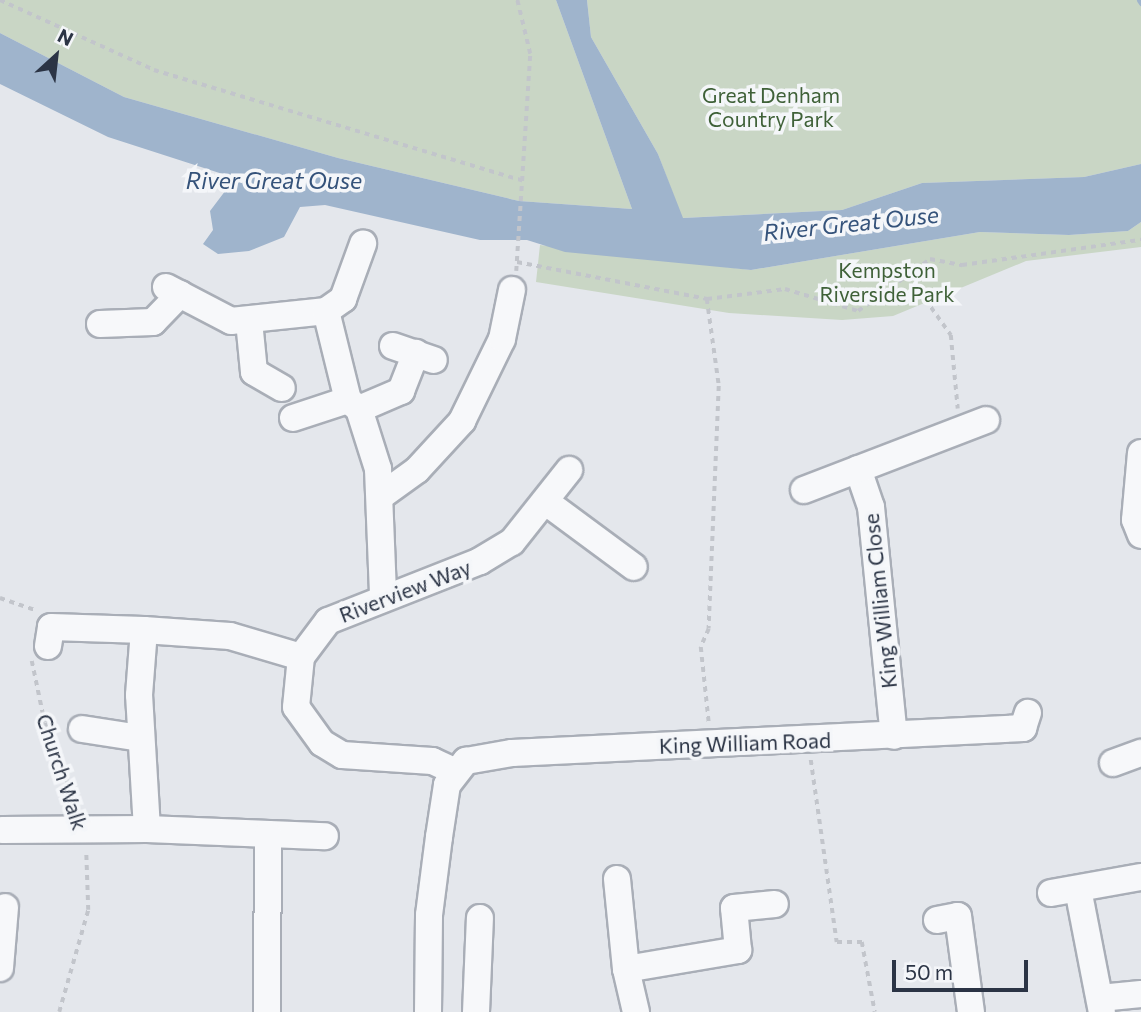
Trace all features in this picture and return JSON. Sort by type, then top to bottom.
[{"type":"street","points":[[100,324],[153,322],[173,291],[223,319],[249,321],[326,311],[344,299],[363,244]]},
{"type":"street","points":[[381,496],[417,470],[462,421],[490,369],[512,290]]},
{"type":"street","points":[[326,311],[381,496],[383,595]]},
{"type":"street","points":[[249,321],[255,374],[282,388]]},
{"type":"street","points":[[293,418],[353,405],[405,387],[414,353]]},
{"type":"street","points":[[815,477],[858,469],[963,436],[986,420]]},
{"type":"street","points":[[1141,453],[1135,520],[1141,535]]},
{"type":"street","name":"King William Close","points":[[858,469],[870,507],[894,736]]},
{"type":"street","name":"Riverview Way","points":[[300,657],[328,621],[383,595],[480,561],[512,542],[569,470]]},
{"type":"street","points":[[546,502],[634,567]]},
{"type":"street","points":[[39,638],[51,626],[230,636],[300,657],[296,707],[322,743],[371,761],[444,766],[447,785],[429,915],[428,1012]]},
{"type":"street","points":[[144,630],[140,738],[147,829]]},
{"type":"street","name":"King William Road","points":[[444,766],[480,755],[810,741],[1023,728],[1028,713]]},
{"type":"street","points":[[82,729],[140,738]]},
{"type":"street","points":[[1113,763],[1141,753]]},
{"type":"street","points":[[2,830],[82,832],[112,828],[325,836]]},
{"type":"street","points":[[267,1012],[268,834]]},
{"type":"street","points":[[1051,892],[1141,877]]},
{"type":"street","points":[[617,879],[626,969],[636,1012]]},
{"type":"street","points":[[1078,889],[1101,1005],[1141,994]]},
{"type":"street","points":[[626,969],[738,950],[734,908],[775,904]]},
{"type":"street","points":[[0,968],[5,906]]},
{"type":"street","points":[[937,920],[958,916],[971,1012]]},
{"type":"street","points":[[476,1012],[480,919]]},
{"type":"path","points":[[0,0],[154,70],[525,181]]},
{"type":"path","points":[[517,0],[530,54],[525,193],[517,262],[707,299],[785,289],[858,311],[930,259],[962,265],[1141,240]]},
{"type":"path","points":[[908,275],[951,335],[963,436]]},
{"type":"path","points":[[707,299],[719,386],[709,629],[701,647],[711,744]]},
{"type":"path","points":[[0,598],[37,611],[39,638]]},
{"type":"path","name":"Church Walk","points":[[39,638],[31,670],[45,723],[82,832],[88,910],[59,1012]]},
{"type":"path","points":[[810,741],[837,942],[862,942],[875,1012]]},
{"type":"green space","points":[[0,0],[556,0],[632,209],[519,201],[338,158],[124,97],[0,33]]},
{"type":"green space","name":"Great Denham Country Park","points":[[587,0],[1141,0],[1141,164],[1084,177],[922,183],[842,210],[682,218],[658,154],[591,37]]},
{"type":"green space","name":"Kempston Riverside Park","points":[[1141,222],[1141,247],[1026,261],[893,316],[842,320],[729,313],[536,282],[540,245],[751,270],[980,232],[1069,235],[1128,231]]},
{"type":"water","name":"River Great Ouse","points":[[556,0],[587,0],[591,37],[658,154],[683,218],[842,210],[922,183],[1084,177],[1141,164],[1141,222],[1128,231],[1069,235],[980,232],[751,270],[565,252],[527,240],[480,240],[325,205],[300,207],[284,237],[249,251],[218,254],[203,244],[213,230],[210,211],[235,178],[108,137],[0,84],[0,33],[124,97],[338,158],[519,201],[632,209]]}]
